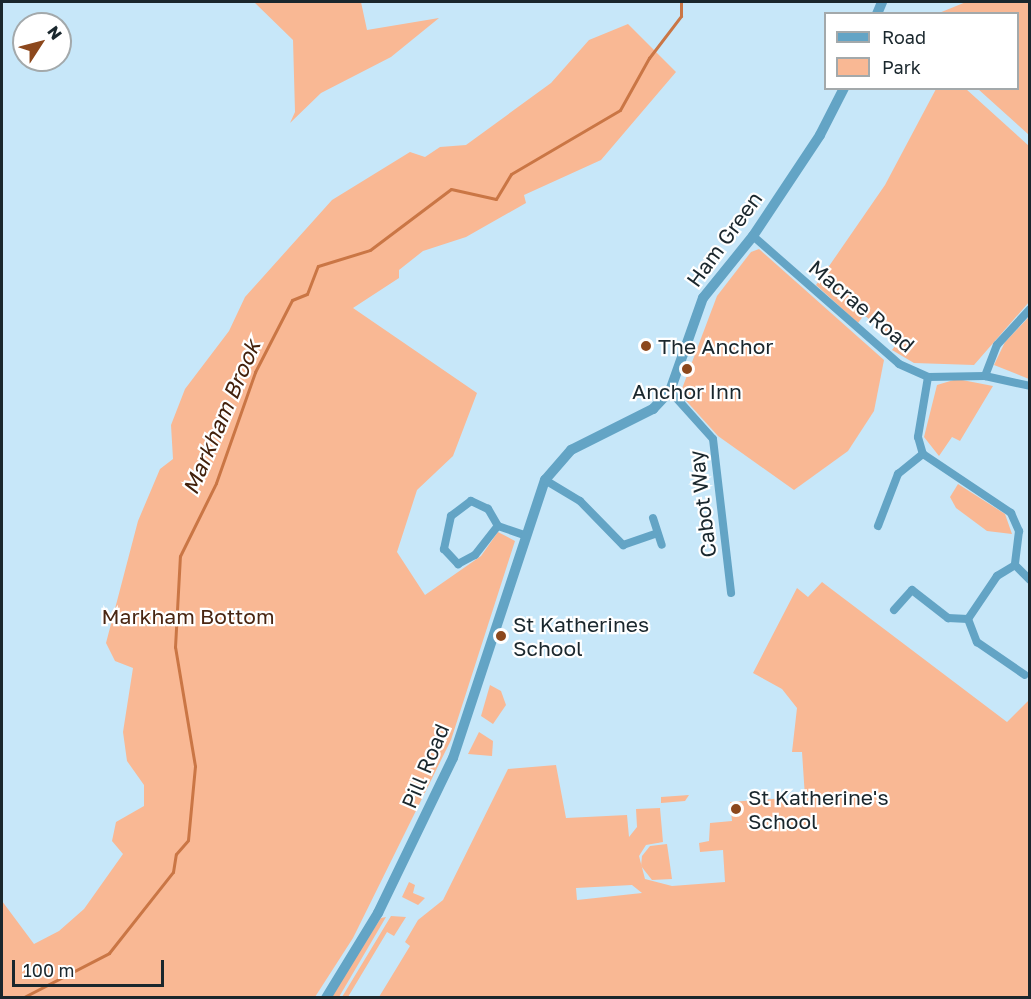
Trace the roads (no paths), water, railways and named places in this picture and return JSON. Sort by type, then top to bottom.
[{"type":"street","name":"Ham Green","points":[[670,391],[703,298],[753,236],[820,135],[843,90]]},
{"type":"street","name":"Macrae Road","points":[[753,236],[888,356],[928,376],[985,376],[1029,386]]},
{"type":"street","points":[[985,376],[997,345],[1029,309]]},
{"type":"street","points":[[928,376],[918,437],[923,454],[1011,513],[1019,531],[1015,565],[1029,580]]},
{"type":"street","points":[[498,526],[465,562],[458,564],[444,549],[451,516],[471,501],[488,509],[498,526],[524,535],[545,480],[580,444],[639,417],[670,391]]},
{"type":"street","name":"Cabot Way","points":[[670,391],[713,439],[731,593]]},
{"type":"street","points":[[878,526],[898,474],[923,454]]},
{"type":"street","points":[[545,480],[580,501],[623,545],[657,533]]},
{"type":"street","points":[[653,518],[662,544]]},
{"type":"street","name":"Pill Road","points":[[326,998],[378,913],[453,758],[524,535]]},
{"type":"street","points":[[968,619],[997,576],[1015,565]]},
{"type":"street","points":[[894,610],[912,590],[948,618],[968,619]]},
{"type":"street","points":[[968,619],[977,642],[1025,675]]},
{"type":"waterway","name":"Markham Brook","points":[[22,998],[109,953],[173,872],[176,854],[188,840],[195,766],[175,647],[180,556],[216,483],[255,372],[292,300],[307,294],[318,266],[370,250],[451,189],[496,199],[511,174],[620,110],[649,58],[681,16],[681,2]]},
{"type":"waterway","name":"Markham Brook","points":[[7,998],[18,998]]},
{"type":"place","name":"The Anchor","points":[[646,346]]},
{"type":"place","name":"Anchor Inn","points":[[687,369]]},
{"type":"place","name":"St Katherines School","points":[[501,636]]},
{"type":"place","name":"St Katherine's School","points":[[736,809]]},
{"type":"park label","name":"Markham Bottom","points":[[188,616]]}]
